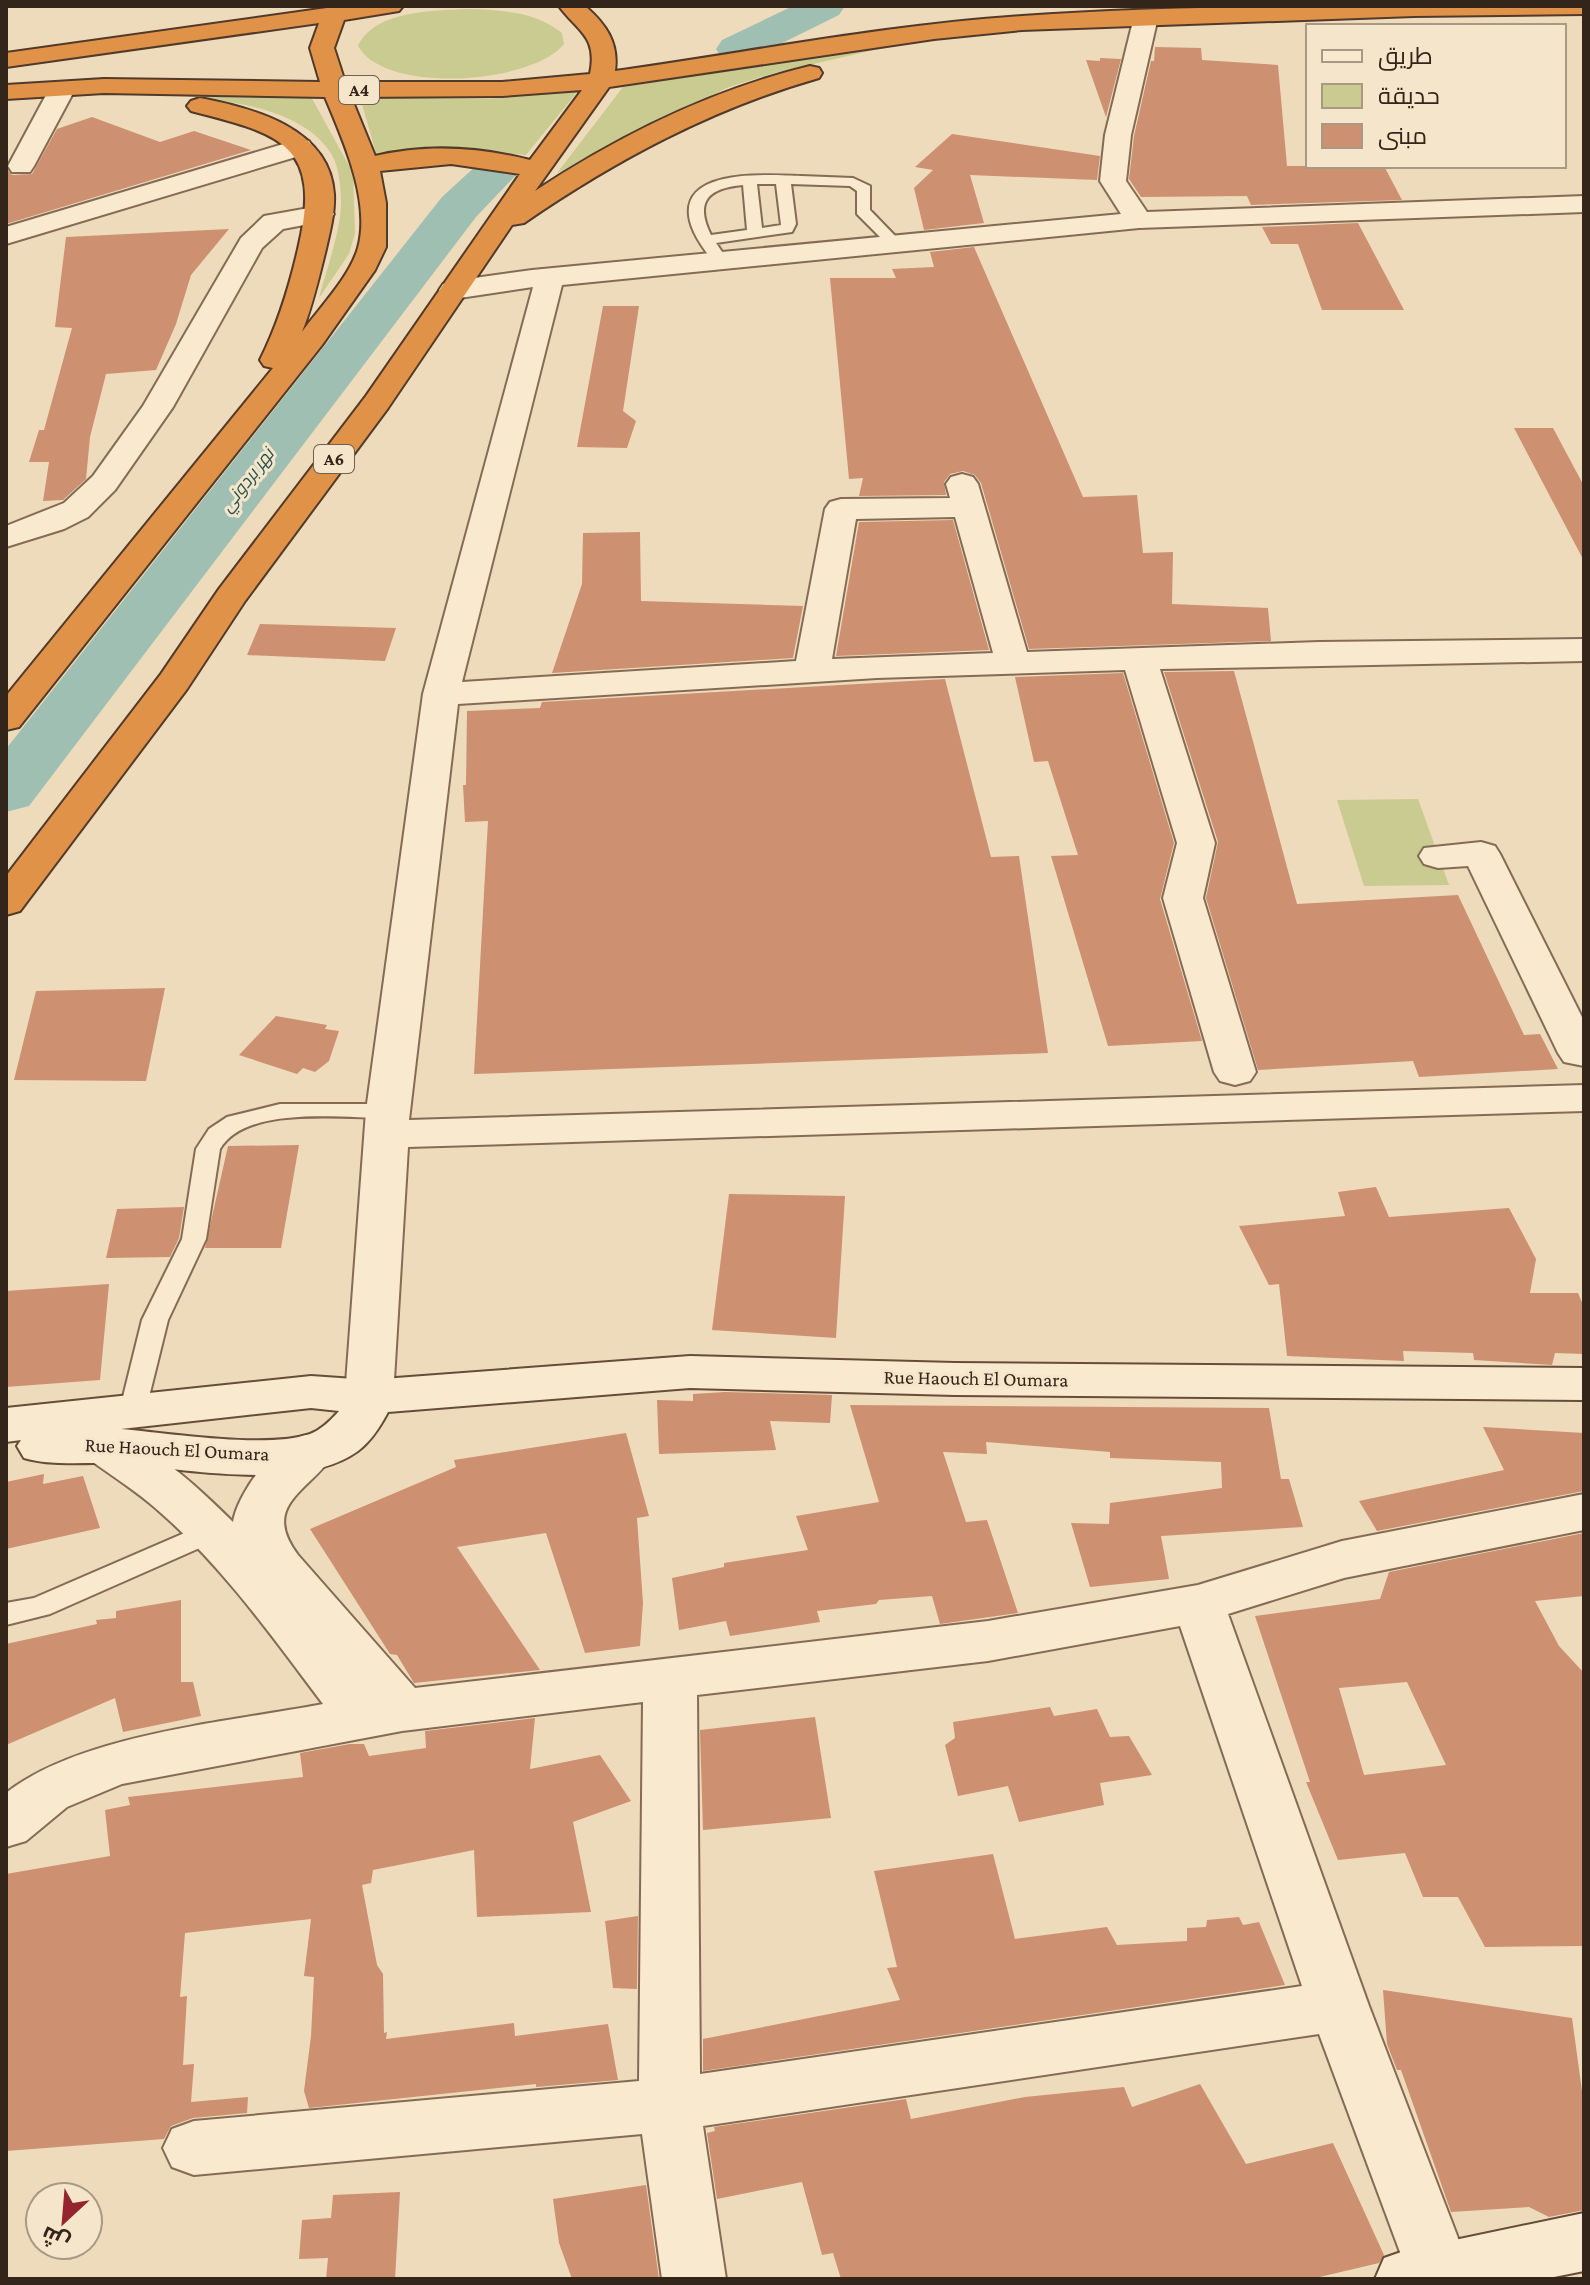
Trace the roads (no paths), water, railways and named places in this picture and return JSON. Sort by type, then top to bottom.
[{"type":"highway","points":[[6,60],[338,10],[391,6]]},
{"type":"highway","points":[[571,6],[601,37],[606,64],[601,81]]},
{"type":"highway","name":"A4","points":[[6,94],[127,86],[502,89],[601,81],[934,32],[1134,17],[1584,7]]},
{"type":"highway","points":[[6,719],[270,390],[354,281],[372,247],[373,203],[366,166],[335,90],[322,48],[338,10]]},
{"type":"highway","points":[[470,266],[514,217],[606,157],[698,110],[733,96],[848,63],[1134,17]]},
{"type":"highway","name":"A6","points":[[6,903],[174,681],[231,596],[377,402],[601,81]]},
{"type":"highway","points":[[6,94],[176,103],[227,111],[272,127],[300,147],[314,168],[320,187],[320,214],[302,297],[271,368],[270,390]]},
{"type":"highway","points":[[366,166],[397,159],[440,157],[484,159],[536,170]]},
{"type":"street","points":[[1134,17],[1113,181],[1139,220]]},
{"type":"street","points":[[21,166],[59,95]]},
{"type":"street","points":[[6,236],[300,147]]},
{"type":"street","points":[[470,266],[541,279],[715,251],[896,245],[1139,220],[1584,204]]},
{"type":"street","points":[[6,537],[52,522],[76,510],[104,483],[158,407],[251,244],[274,222],[320,214]]},
{"type":"street","points":[[369,1397],[387,1122],[441,694],[541,279]]},
{"type":"street","points":[[812,671],[841,509],[966,495],[1013,663]]},
{"type":"street","points":[[441,694],[812,671],[1013,663],[1584,650]]},
{"type":"street","points":[[1139,659],[1196,843],[1183,898],[1235,1072]]},
{"type":"street","points":[[1438,856],[1481,854],[1579,1053],[1584,1053]]},
{"type":"street","points":[[387,1122],[1584,1098]]},
{"type":"street","name":"Rue Haouch El Oumara","points":[[6,1450],[116,1426],[311,1392],[369,1397],[690,1372],[955,1379],[1584,1384]]},
{"type":"street","name":"Rue Haouch El Oumara","points":[[6,1425],[116,1426],[202,1452],[310,1452],[345,1435],[358,1423],[369,1397]]},
{"type":"street","points":[[116,1426],[148,1476],[206,1528],[383,1713]]},
{"type":"street","points":[[310,1452],[278,1483],[266,1501],[258,1528],[265,1547],[383,1713]]},
{"type":"street","points":[[206,1528],[266,1501]]},
{"type":"street","points":[[6,1825],[47,1792],[75,1778],[121,1763],[383,1713],[988,1641],[1198,1604],[1342,1560],[1584,1512]]},
{"type":"street","points":[[1198,1604],[1339,2006],[1423,2275],[1511,2268],[1584,2242]]},
{"type":"street","points":[[670,1680],[669,2105],[694,2279]]},
{"type":"street","points":[[194,2148],[669,2105],[1339,2006]]},
{"type":"lane","points":[[783,181],[788,227],[781,232],[755,235],[715,251],[700,227],[696,209],[701,195],[716,185],[750,182],[783,181],[853,182],[862,185],[865,189],[862,211],[896,245]]},
{"type":"lane","points":[[750,182],[755,235]]},
{"type":"lane","points":[[116,1426],[155,1320],[194,1239],[208,1149],[217,1134],[235,1122],[280,1111],[387,1122]]},
{"type":"lane","points":[[6,1614],[40,1607],[206,1528]]},
{"type":"waterway","name":"نهر بردوني","points":[[737,49],[825,6]]},
{"type":"waterway","name":"نهر بردوني","points":[[6,792],[459,207],[494,174]]}]
